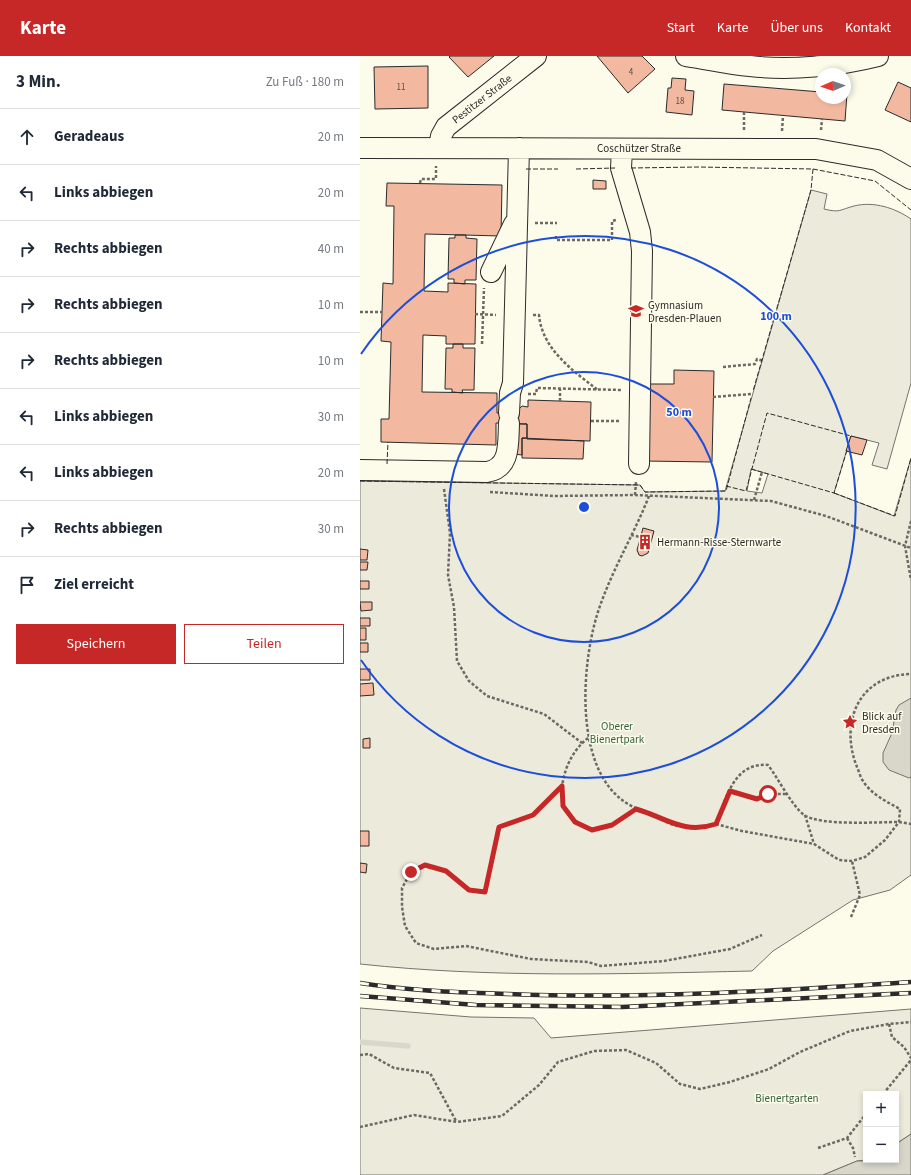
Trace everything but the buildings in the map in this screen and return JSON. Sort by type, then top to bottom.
[{"type":"street","name":"Pestitzer Straße","points":[[438,156],[441,136],[446,127],[536,56]]},
{"type":"street","points":[[686,56],[751,66],[800,67],[845,63],[878,56]]},
{"type":"street","name":"Coschützer Straße","points":[[360,148],[438,156],[518,148],[816,149],[877,160],[911,179]]},
{"type":"street","points":[[360,470],[487,472],[495,471],[502,466],[506,458],[523,223],[518,148]]},
{"type":"street","points":[[622,149],[621,168],[640,232],[642,251],[639,464]]},
{"type":"street","points":[[487,278],[514,223],[523,223]]},
{"type":"path","points":[[744,112],[744,131]]},
{"type":"path","points":[[782,132],[783,116]]},
{"type":"path","points":[[820,137],[822,119]]},
{"type":"path","points":[[420,183],[420,179],[436,180],[438,156]]},
{"type":"path","points":[[556,236],[556,240],[612,240],[612,221],[615,220]]},
{"type":"path","points":[[523,223],[557,223]]},
{"type":"path","points":[[482,344],[483,314],[487,278]]},
{"type":"path","points":[[360,312],[382,312]]},
{"type":"path","points":[[475,314],[491,314]]},
{"type":"path","points":[[531,315],[539,315],[540,324],[546,340],[555,352],[575,372],[598,390]]},
{"type":"path","points":[[723,367],[755,364],[757,359],[764,361]]},
{"type":"path","points":[[510,393],[536,394],[536,388],[627,390]]},
{"type":"path","points":[[560,389],[560,401]]},
{"type":"path","points":[[713,397],[752,394]]},
{"type":"path","points":[[591,421],[620,422]]},
{"type":"path","points":[[754,500],[762,472]]},
{"type":"path","points":[[436,488],[452,490]]},
{"type":"path","points":[[444,489],[450,533],[448,575],[454,607],[457,661],[469,681],[487,696],[544,714],[582,743]]},
{"type":"path","points":[[483,491],[554,496],[649,496],[770,501],[826,516],[911,548]]},
{"type":"path","points":[[649,496],[607,587],[590,642],[587,702],[588,738],[595,763],[604,781],[618,797],[636,809],[653,814],[667,822],[683,826],[703,828],[716,824],[742,831],[814,844],[839,860],[852,861],[865,857],[885,840],[899,822],[900,809],[881,798],[863,781],[852,754],[850,722],[858,702],[877,682],[911,674]]},
{"type":"path","points":[[911,521],[905,546],[911,580]]},
{"type":"path","points":[[631,535],[640,537]]},
{"type":"path","points":[[588,738],[582,743],[569,762],[562,786],[563,806],[575,822],[592,830],[612,825],[636,809]]},
{"type":"path","points":[[716,824],[736,778],[746,768],[757,764],[768,765],[787,794],[804,815],[814,844]]},
{"type":"path","points":[[562,786],[533,815],[499,827],[485,892],[469,890],[446,871],[425,865],[411,872],[402,888],[402,907],[405,926],[416,943],[434,948],[466,946],[531,959],[588,962],[601,966],[664,961],[730,949],[762,935]]},
{"type":"path","points":[[730,791],[757,799],[768,794],[787,794]]},
{"type":"path","points":[[804,815],[826,821],[899,822],[911,824]]},
{"type":"path","points":[[851,917],[860,894],[852,861]]},
{"type":"path","points":[[360,1127],[414,1115],[457,1122],[502,1116],[540,1085],[558,1062],[594,1051],[626,1050],[656,1063],[680,1084],[700,1089],[730,1082],[769,1069],[800,1052],[850,1031],[889,1024],[911,1022]]},
{"type":"path","points":[[885,1091],[911,1059],[904,1047],[892,1037],[889,1024]]},
{"type":"path","points":[[360,1055],[370,1054],[394,1068],[430,1073],[457,1122]]},
{"type":"path","points":[[818,1148],[847,1138],[863,1118]]},
{"type":"path","points":[[847,1138],[856,1157]]},
{"type":"green space","name":"Oberer Bienertpark","points":[[811,190],[827,194],[824,209],[837,211],[854,206],[869,204],[884,206],[911,219],[911,383],[887,469],[872,465],[879,443],[851,436],[834,493],[894,516],[911,458],[911,875],[890,890],[853,900],[773,951],[752,971],[556,974],[458,971],[360,964],[360,481],[640,485],[645,492],[725,491]],"holes":[[[751,469],[768,474],[762,493],[747,491]]]},
{"type":"green space","name":"Bienertgarten","points":[[360,1008],[471,1017],[534,1018],[551,1038],[911,1009],[911,1134],[899,1142],[899,1091],[863,1091],[863,1160],[857,1161],[823,1175],[360,1175]]},
{"type":"shaded area","points":[[911,698],[911,777],[909,778],[889,770],[883,762],[883,753],[892,733],[896,710],[899,705]]},
{"type":"shaded area","points":[[911,1134],[911,1175],[823,1175],[857,1161],[863,1161],[863,1163],[899,1163],[899,1142]]},
{"type":"waterway","points":[[360,1042],[408,1046]]},
{"type":"railway","points":[[360,983],[397,988],[453,992],[609,996],[760,991],[911,982]]},
{"type":"railway","points":[[360,996],[476,1005],[622,1007],[911,993]]},
{"type":"fence","points":[[631,168],[698,167],[813,169],[811,190],[753,391]]},
{"type":"fence","points":[[576,169],[615,168]]},
{"type":"fence","points":[[526,169],[558,169]]},
{"type":"fence","points":[[813,169],[875,181],[911,210]]},
{"type":"fence","points":[[360,481],[640,485],[645,492],[726,491],[751,398]]},
{"type":"fence","points":[[726,486],[746,491],[767,413],[851,436],[850,438]]},
{"type":"fence","points":[[387,464],[388,442]]},
{"type":"fence","points":[[751,469],[834,493],[847,450]]},
{"type":"fence","points":[[834,493],[895,516],[911,458]]},
{"type":"place","name":"Gymnasium Dresden-Plauen","points":[[636,311]]},
{"type":"place","name":"Hermann-Risse-Sternwarte","points":[[645,542]]},
{"type":"place","name":"Blick auf Dresden","points":[[850,722]]},
{"type":"route","points":[[411,872],[425,865],[446,871],[469,890],[485,892],[499,827],[533,815],[562,786],[563,806],[575,822],[592,830],[612,825],[636,809],[653,814],[667,822],[683,826],[703,828],[716,824],[730,791],[757,799],[768,794]]}]
